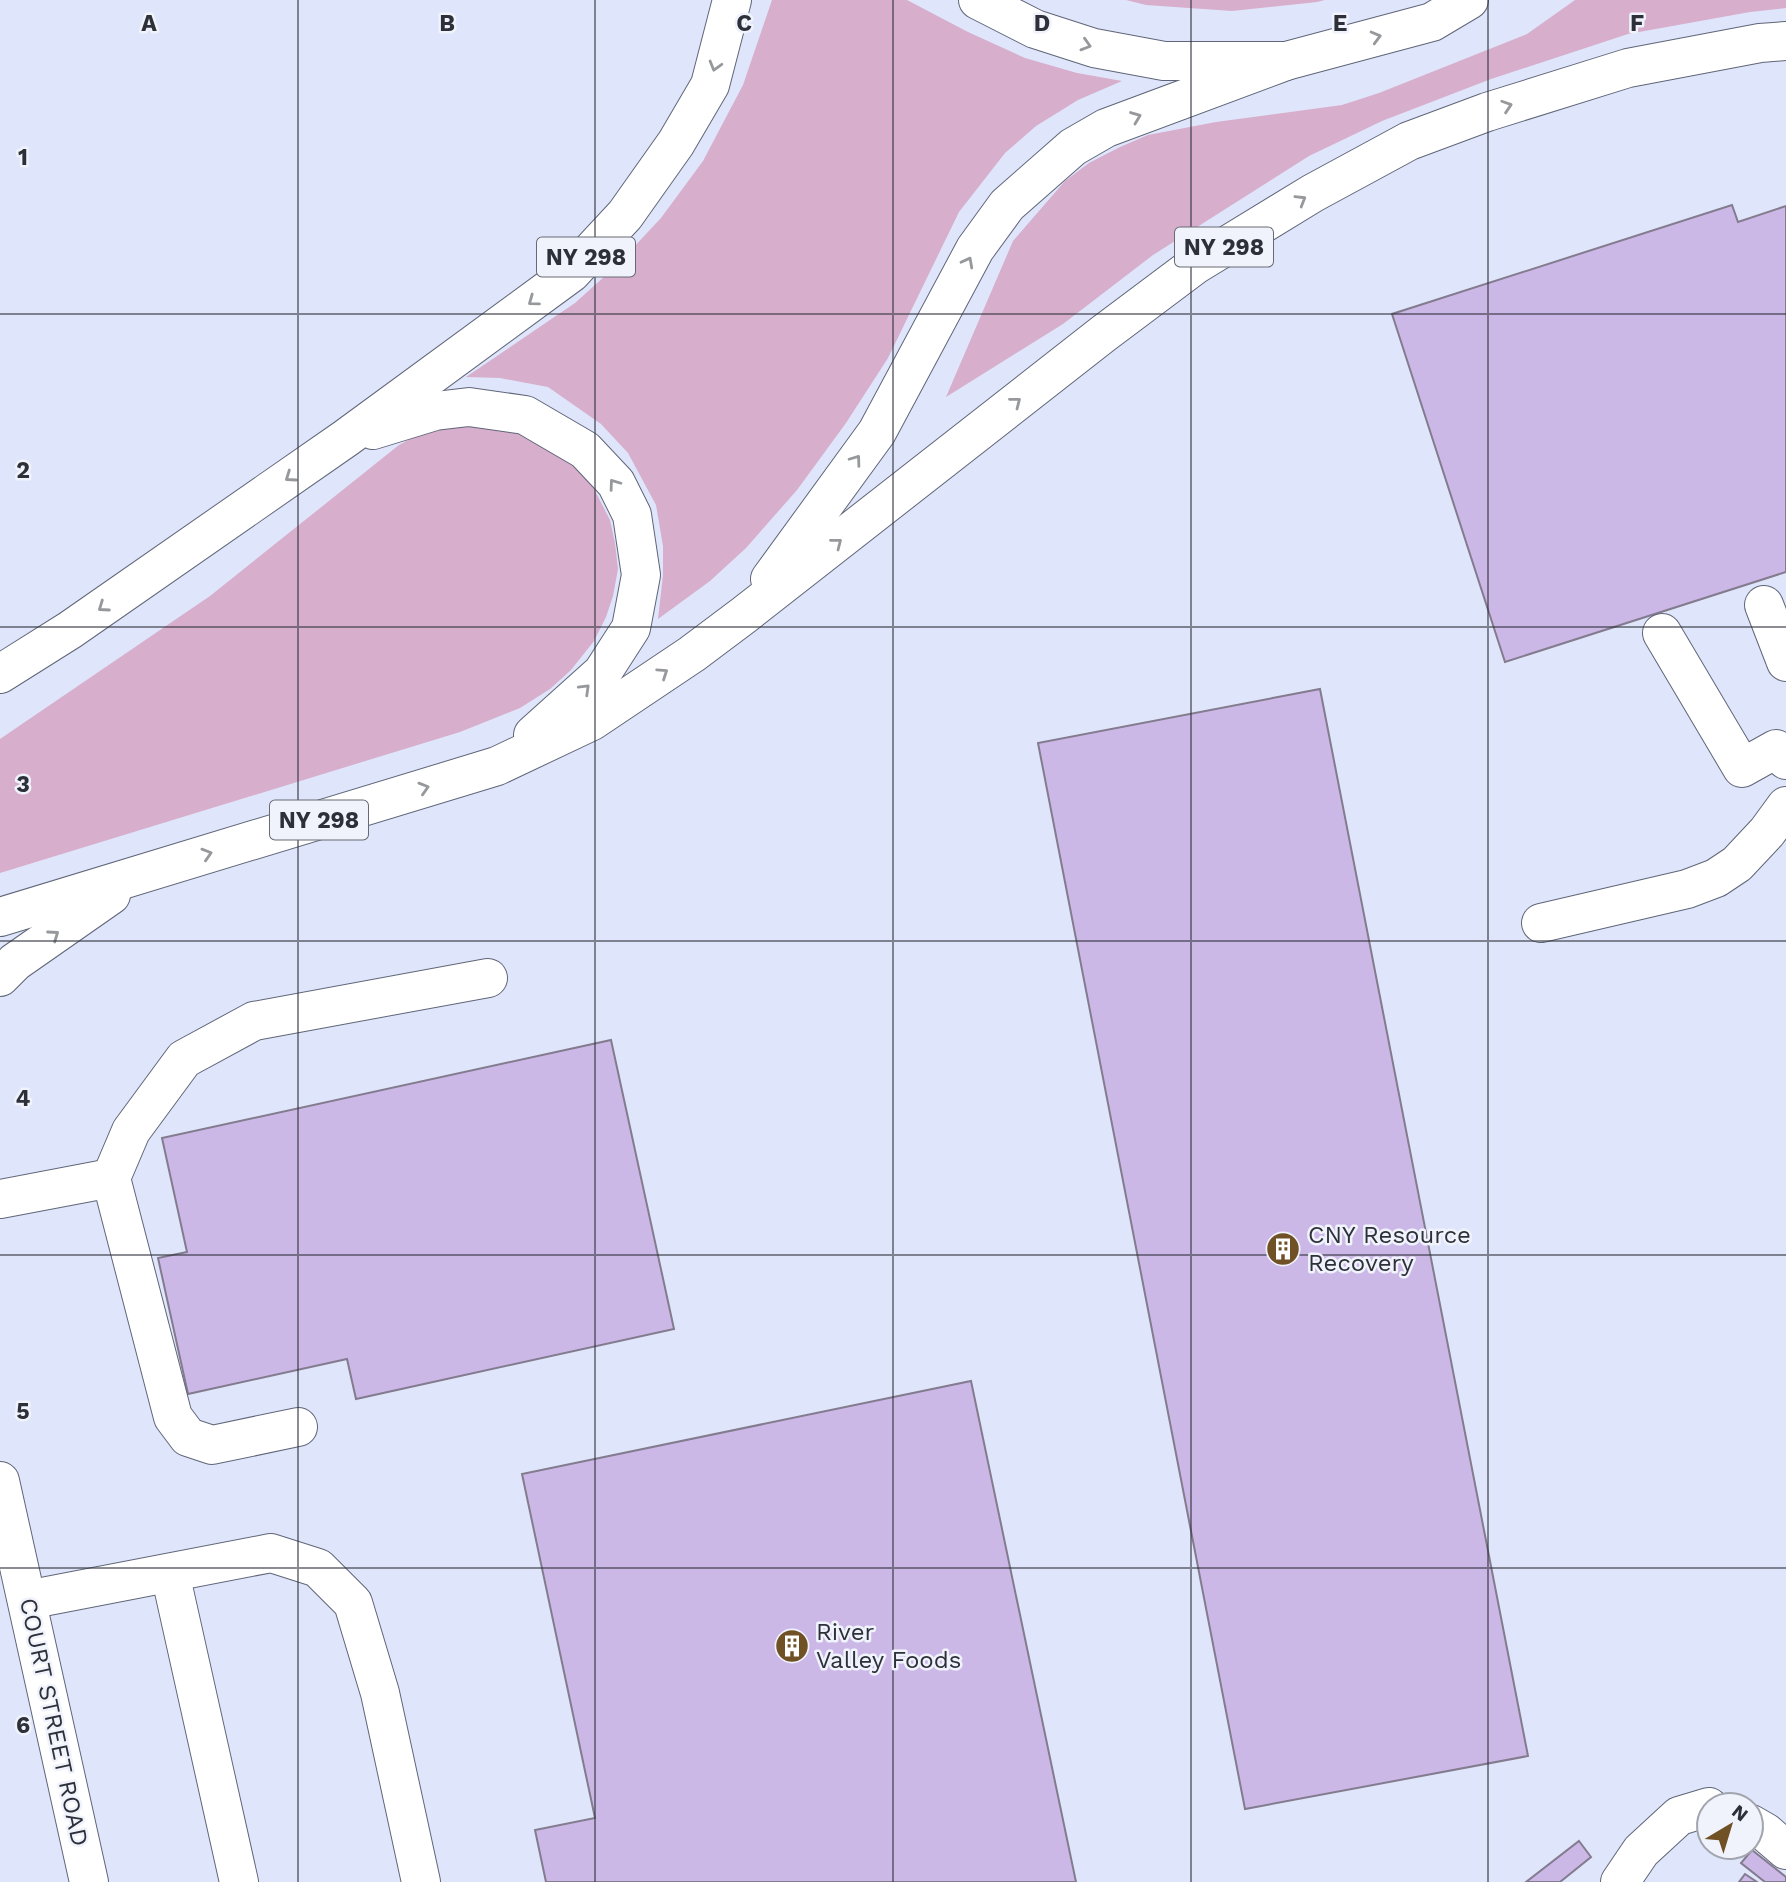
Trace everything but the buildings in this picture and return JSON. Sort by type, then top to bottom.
[{"type":"main road","name":"NY 298","points":[[0,674],[70,630],[346,438],[571,273],[625,215],[676,143],[710,85],[732,0]]},
{"type":"main road","points":[[978,0],[1035,29],[1094,48],[1164,61],[1286,61],[1432,22],[1469,0]]},
{"type":"main road","name":"NY 298","points":[[0,917],[497,766],[592,721],[692,654],[744,615],[1195,265],[1313,193],[1409,142],[1487,112],[1628,68],[1760,43],[1786,41]]},
{"type":"main road","name":"NY 298","points":[[744,615],[877,432],[975,249],[1007,205],[1073,147],[1106,128],[1286,61]]},
{"type":"main road","points":[[346,438],[435,411],[469,407],[525,415],[584,450],[616,484],[632,515],[641,575],[631,628],[602,673],[497,766]]},
{"type":"main road","points":[[1764,605],[1786,662]]},
{"type":"main road","points":[[0,698],[70,630]]},
{"type":"main road","points":[[1662,633],[1742,768],[1783,745]]},
{"type":"main road","points":[[1541,923],[1687,889],[1716,878],[1737,864],[1767,832],[1786,806]]},
{"type":"main road","points":[[0,977],[15,962],[142,874]]},
{"type":"main road","points":[[298,1427],[212,1445],[188,1437],[173,1417],[111,1178],[131,1131],[184,1059],[242,1027],[254,1021],[488,978]]},
{"type":"main road","points":[[0,1199],[111,1178]]},
{"type":"main road","name":"COURT STREET ROAD","points":[[0,1481],[89,1882]]},
{"type":"main road","points":[[27,1600],[271,1553],[318,1568],[353,1603],[380,1693],[421,1882]]},
{"type":"main road","points":[[170,1573],[239,1882]]},
{"type":"main road","points":[[1620,1882],[1641,1851],[1679,1816],[1695,1811]]},
{"type":"main road","points":[[1765,1832],[1786,1850]]},
{"type":"shaded area","points":[[772,0],[907,0],[1025,58],[1077,73],[1122,81],[1078,100],[1036,126],[1005,153],[959,212],[888,358],[846,423],[797,490],[746,548],[710,581],[658,619],[663,546],[656,505],[628,453],[601,424],[548,387],[500,378],[466,377],[575,303],[616,266],[661,218],[703,161],[743,85]]},
{"type":"shaded area","points":[[1126,0],[1325,0],[1232,11],[1146,5]]},
{"type":"shaded area","points":[[1575,0],[1786,0],[1786,8],[1628,34],[1491,79],[1382,121],[1309,156],[1153,255],[1063,324],[946,397],[1013,241],[1065,181],[1089,163],[1148,135],[1216,122],[1342,105],[1379,93],[1527,34]]},
{"type":"shaded area","points":[[463,422],[526,434],[578,469],[593,487],[610,520],[618,569],[613,596],[594,641],[571,670],[550,689],[520,708],[460,732],[0,873],[0,739],[210,596],[399,445],[427,430]]},
{"type":"place","name":"CNY Resource Recovery","points":[[1283,1249]]},
{"type":"place","name":"River Valley Foods","points":[[792,1646]]}]
